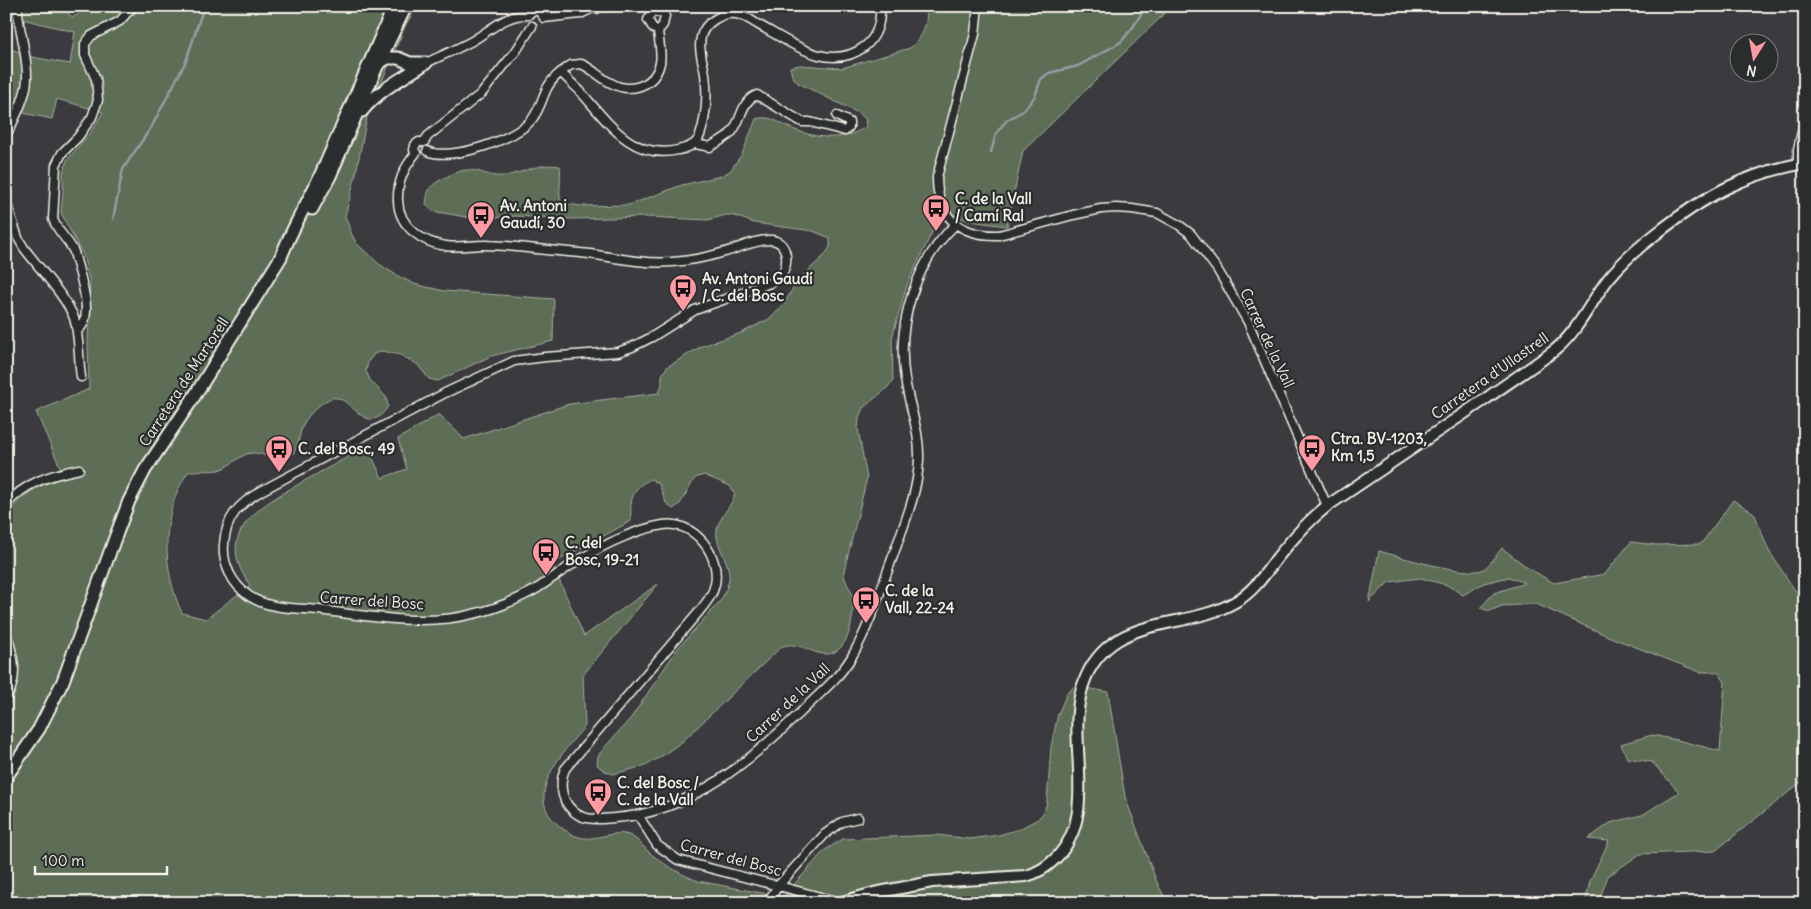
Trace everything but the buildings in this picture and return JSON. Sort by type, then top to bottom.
[{"type":"main road","name":"Carretera de Martorell","points":[[6,777],[39,729],[63,681],[115,538],[130,500],[145,470],[202,384],[281,256],[290,234],[320,177],[381,36],[401,9]]},
{"type":"main road","points":[[399,80],[406,70],[394,46],[401,9]]},
{"type":"main road","points":[[281,256],[296,238],[330,176],[401,9]]},
{"type":"main road","points":[[381,36],[378,64],[380,74],[384,79],[399,80]]},
{"type":"main road","points":[[360,85],[371,70],[387,58],[410,63],[426,63]]},
{"type":"main road","points":[[354,120],[376,95],[426,63]]},
{"type":"street","points":[[6,135],[9,124],[23,102],[27,86],[18,6]]},
{"type":"street","points":[[77,331],[82,328],[85,322],[85,296],[74,252],[71,245],[55,226],[53,219],[56,165],[62,153],[78,137],[92,117],[98,100],[96,78],[85,55],[85,44],[91,36],[120,21],[133,6]]},
{"type":"street","points":[[544,18],[580,14],[592,7],[596,9],[602,6]]},
{"type":"street","points":[[696,144],[699,139],[706,107],[706,84],[700,49],[701,37],[703,30],[718,17],[736,14],[775,33],[803,50],[818,55],[834,56],[859,50],[871,40],[879,22],[880,6]]},
{"type":"street","points":[[956,224],[946,212],[938,196],[937,176],[975,34],[978,6]]},
{"type":"street","points":[[426,63],[473,40],[506,19],[528,15],[537,10],[544,18]]},
{"type":"street","points":[[528,15],[528,22],[532,26]]},
{"type":"street","points":[[532,26],[540,25],[544,18]]},
{"type":"street","points":[[424,142],[428,136],[482,93],[516,51],[532,26]]},
{"type":"street","points":[[424,142],[419,142],[415,145],[414,150],[416,153],[422,154],[427,151],[447,154],[490,144],[514,134],[534,117],[551,80],[571,65],[582,64],[618,87],[641,86],[652,79],[658,68],[660,52],[658,31]]},
{"type":"street","points":[[561,72],[614,130],[631,143],[644,148],[668,152],[696,144],[710,147],[731,133],[750,97],[757,95],[802,122],[810,122],[845,131],[849,127],[849,122],[837,116]]},
{"type":"street","points":[[1801,164],[1798,149],[1805,119]]},
{"type":"street","points":[[424,142],[427,145],[427,151]]},
{"type":"street","name":"Carrer del Bosc","points":[[416,153],[405,169],[398,189],[399,211],[406,225],[420,237],[433,243],[447,246],[508,245],[632,261],[664,262],[724,253],[772,240],[783,246],[786,258],[781,275],[770,283],[695,310],[652,337],[618,352],[514,361],[445,393],[255,495],[243,502],[237,509],[225,532],[224,557],[228,572],[240,588],[250,597],[272,606],[410,620],[444,618],[472,615],[529,593],[568,567],[610,544],[652,527],[666,524],[693,532],[712,556],[716,572],[716,584],[713,591],[698,613],[581,748],[563,774],[564,800],[572,811],[579,816],[598,820],[638,815],[657,845],[678,860],[839,902]]},
{"type":"street","name":"Carretera d'Ullastrell","points":[[839,902],[932,882],[1026,876],[1050,864],[1069,842],[1074,827],[1078,804],[1078,709],[1085,678],[1101,654],[1122,636],[1143,628],[1211,612],[1236,602],[1249,592],[1313,517],[1556,349],[1576,327],[1608,279],[1619,266],[1676,218],[1698,202],[1738,182],[1769,171],[1801,164]]},
{"type":"street","points":[[6,201],[18,238],[71,311],[77,331],[81,377]]},
{"type":"street","name":"Carrer de la Vall","points":[[638,815],[664,808],[705,790],[744,762],[841,673],[864,635],[915,493],[919,458],[918,438],[905,377],[904,341],[909,307],[922,271],[933,249],[956,224],[973,233],[998,235],[1082,213],[1116,208],[1157,213],[1179,225],[1190,234],[1208,256],[1248,322],[1327,506]]},
{"type":"street","points":[[6,505],[20,492],[38,480],[79,468]]},
{"type":"street","points":[[6,632],[14,663],[15,679],[6,700]]},
{"type":"street","points":[[767,903],[778,886],[825,834],[842,822],[858,818]]},
{"type":"green space","points":[[22,6],[71,6],[68,14],[73,17],[90,9],[103,6],[110,6],[134,15],[138,6],[418,6],[406,24],[367,117],[355,178],[345,216],[352,235],[357,244],[379,264],[414,284],[444,291],[554,299],[553,341],[491,356],[438,381],[429,379],[417,364],[400,355],[382,351],[374,354],[368,362],[366,371],[370,380],[386,397],[388,406],[380,416],[373,419],[366,418],[346,402],[339,399],[328,399],[312,412],[306,420],[297,446],[289,457],[280,460],[252,453],[218,470],[188,472],[172,505],[167,542],[168,560],[175,596],[182,613],[206,619],[250,585],[239,566],[236,549],[239,534],[260,509],[290,489],[367,446],[382,478],[407,469],[398,439],[439,414],[464,439],[569,404],[659,393],[662,375],[667,367],[702,346],[741,333],[769,319],[783,306],[797,281],[825,255],[830,247],[830,238],[813,231],[754,223],[735,216],[726,215],[708,220],[647,217],[570,219],[515,216],[477,219],[432,211],[426,204],[428,192],[438,181],[463,170],[504,176],[545,165],[560,166],[561,203],[581,206],[629,205],[682,185],[721,176],[730,171],[742,154],[756,119],[769,118],[807,134],[827,137],[847,135],[866,127],[865,118],[858,113],[798,83],[792,76],[790,67],[800,65],[842,68],[910,48],[922,35],[927,6],[1169,6],[1163,15],[1023,151],[1007,226],[969,221],[952,214],[934,228],[907,285],[892,338],[893,381],[863,408],[859,417],[858,429],[867,478],[844,571],[846,582],[853,596],[853,612],[848,635],[840,648],[827,654],[795,645],[781,647],[683,741],[659,758],[641,767],[613,774],[597,765],[598,756],[631,718],[678,648],[721,600],[729,581],[728,568],[717,540],[717,529],[735,494],[730,486],[704,475],[695,478],[680,504],[673,509],[666,503],[659,484],[651,479],[639,486],[633,496],[631,521],[552,564],[584,636],[658,584],[583,675],[585,726],[559,758],[546,784],[544,797],[546,809],[554,821],[575,836],[589,838],[618,834],[629,835],[665,864],[698,881],[783,897],[825,850],[843,839],[937,835],[970,839],[999,835],[1019,829],[1038,819],[1044,812],[1047,802],[1051,747],[1058,714],[1067,693],[1075,686],[1108,692],[1125,797],[1156,880],[1167,903],[6,903],[6,517],[18,501],[31,491],[64,476],[36,412],[89,389],[90,283],[83,255],[61,213],[63,172],[67,160],[91,132],[103,112],[57,99],[52,119],[23,113],[6,121],[6,47],[32,57],[70,64],[75,32],[22,19]]},
{"type":"green space","points":[[1733,500],[1754,513],[1769,551],[1794,589],[1805,599],[1805,779],[1715,851],[1640,854],[1608,876],[1598,903],[1585,903],[1590,881],[1609,841],[1588,839],[1610,823],[1642,815],[1679,792],[1652,762],[1627,758],[1621,744],[1652,735],[1720,751],[1725,682],[1718,672],[1700,672],[1610,637],[1536,604],[1502,606],[1490,611],[1480,608],[1494,593],[1525,583],[1509,577],[1484,583],[1463,595],[1447,585],[1420,578],[1389,582],[1369,602],[1379,551],[1449,569],[1476,571],[1487,567],[1502,548],[1528,568],[1554,583],[1605,574],[1631,542],[1656,545],[1701,544]]},
{"type":"waterway","points":[[113,219],[123,169],[152,126],[186,61],[204,6]]},
{"type":"waterway","points":[[991,152],[996,134],[1007,120],[1023,111],[1029,104],[1035,96],[1041,79],[1049,73],[1078,66],[1121,42],[1148,6]]},
{"type":"place","name":"C. de la Vall / Camí Ral","points":[[936,232]]},
{"type":"place","name":"Av. Antoni Gaudí, 30","points":[[481,239]]},
{"type":"place","name":"Av. Antoni Gaudí / C. del Bosc","points":[[683,312]]},
{"type":"place","name":"Ctra. BV-1203, Km 1,5","points":[[1312,472]]},
{"type":"place","name":"C. del Bosc, 49","points":[[279,473]]},
{"type":"place","name":"C. del Bosc, 19-21","points":[[546,576]]},
{"type":"place","name":"C. de la Vall, 22-24","points":[[866,624]]},
{"type":"place","name":"C. del Bosc / C. de la Vall","points":[[598,816]]}]
